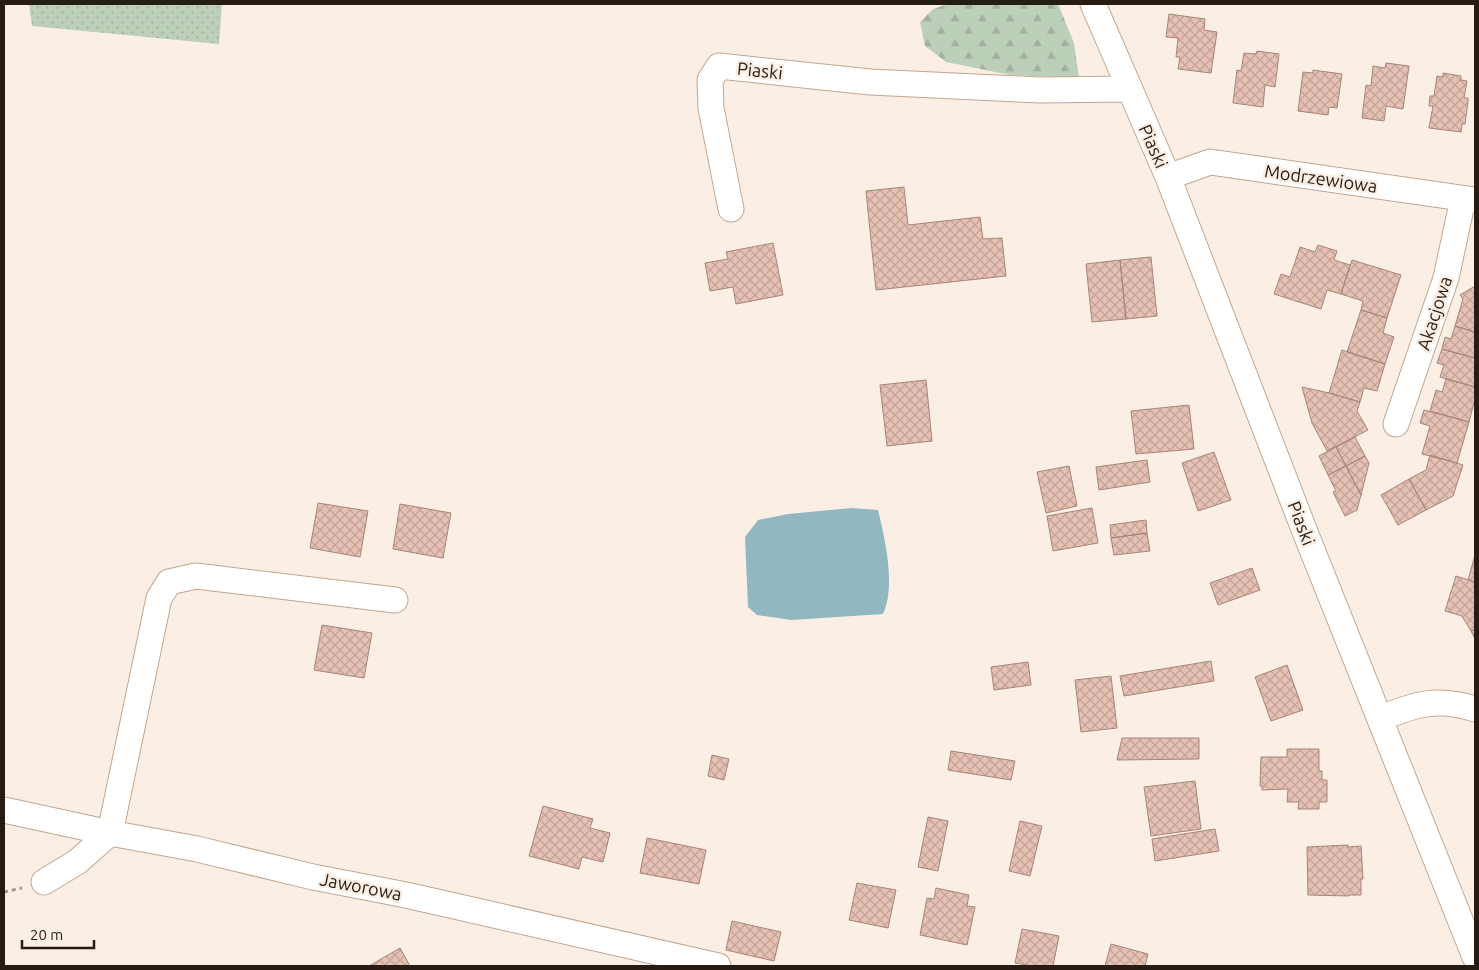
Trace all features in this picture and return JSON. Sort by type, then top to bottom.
[{"type":"street","name":"Piaski","points":[[1093,4],[1128,89],[1168,177],[1306,532],[1475,957]]},
{"type":"street","name":"Piaski","points":[[732,209],[711,108],[710,80],[719,66],[870,82],[1040,90],[1128,89]]},
{"type":"street","name":"Modrzewiowa","points":[[1168,177],[1210,162],[1469,199]]},
{"type":"street","name":"Akacjowa","points":[[1396,424],[1446,278],[1469,199]]},
{"type":"street","points":[[44,882],[76,862],[110,833],[159,598],[169,582],[196,576],[395,600]]},
{"type":"street","points":[[1381,718],[1413,706],[1435,702],[1449,702],[1475,709]]},
{"type":"street","name":"Jaworowa","points":[[4,810],[110,833],[197,849],[313,877],[406,895],[718,966]]},
{"type":"green space","points":[[29,4],[222,4],[219,44],[32,26]]},
{"type":"green space","points":[[948,4],[1058,4],[1074,43],[1079,78],[1010,75],[946,62],[925,46],[920,22],[933,9]]},
{"type":"water","points":[[852,508],[878,510],[886,548],[889,576],[887,603],[883,614],[792,620],[757,615],[748,607],[745,537],[758,520],[788,514]]},
{"type":"building","points":[[1169,14],[1205,19],[1204,30],[1217,32],[1211,73],[1178,69],[1180,57],[1176,57],[1178,38],[1166,37]]},
{"type":"building","points":[[1257,51],[1279,54],[1275,87],[1265,85],[1263,107],[1233,103],[1237,70],[1241,71],[1244,53],[1256,54]]},
{"type":"building","points":[[1386,63],[1409,66],[1403,109],[1386,106],[1384,121],[1362,118],[1366,85],[1371,86],[1373,66],[1385,68]]},
{"type":"building","points":[[1313,70],[1342,74],[1337,108],[1329,107],[1328,115],[1298,111],[1303,72],[1313,73]]},
{"type":"building","points":[[1443,73],[1461,76],[1461,80],[1467,81],[1464,98],[1468,98],[1468,101],[1465,124],[1462,124],[1461,132],[1429,128],[1433,106],[1429,106],[1430,96],[1434,96],[1437,76],[1443,77]]},
{"type":"building","points":[[904,187],[908,225],[980,217],[983,239],[1002,238],[1006,276],[876,290],[866,191]]},
{"type":"building","points":[[773,243],[783,295],[736,304],[733,287],[710,291],[705,263],[728,259],[726,252]]},
{"type":"building","points":[[1318,245],[1337,251],[1334,260],[1350,265],[1341,294],[1327,290],[1321,309],[1274,294],[1281,274],[1290,277],[1300,247],[1315,252]]},
{"type":"building","points":[[1151,257],[1157,316],[1126,319],[1120,260]]},
{"type":"building","points":[[1120,260],[1126,319],[1092,322],[1086,264]]},
{"type":"building","points":[[1352,260],[1401,275],[1387,318],[1361,310],[1363,301],[1341,294]]},
{"type":"building","points":[[1475,286],[1475,332],[1455,326],[1463,299],[1460,295]]},
{"type":"building","points":[[1361,310],[1387,318],[1383,333],[1394,337],[1385,364],[1347,352]]},
{"type":"building","points":[[1455,326],[1475,332],[1475,358],[1442,349],[1445,337],[1451,339]]},
{"type":"building","points":[[1442,349],[1475,358],[1475,387],[1440,377],[1444,365],[1437,363]]},
{"type":"building","points":[[1342,350],[1385,364],[1377,391],[1364,388],[1360,402],[1329,393]]},
{"type":"building","points":[[1446,379],[1475,387],[1475,399],[1469,422],[1430,411],[1436,390],[1442,392]]},
{"type":"building","points":[[926,380],[932,441],[887,446],[880,385]]},
{"type":"building","points":[[1302,387],[1360,402],[1357,411],[1368,430],[1327,451],[1312,423]]},
{"type":"building","points":[[1189,405],[1194,449],[1136,454],[1131,411]]},
{"type":"building","points":[[1424,410],[1469,422],[1457,463],[1422,454],[1430,426],[1420,423]]},
{"type":"building","points":[[1355,437],[1365,456],[1346,466],[1336,447]]},
{"type":"building","points":[[1336,447],[1346,466],[1328,475],[1319,456]]},
{"type":"building","points":[[1214,452],[1231,500],[1198,511],[1182,463]]},
{"type":"building","points":[[1430,455],[1463,465],[1453,496],[1426,510],[1409,479],[1426,470]]},
{"type":"building","points":[[1365,456],[1369,463],[1361,495],[1346,466]]},
{"type":"building","points":[[1147,460],[1150,482],[1099,490],[1096,467]]},
{"type":"building","points":[[1069,466],[1077,506],[1046,513],[1037,472]]},
{"type":"building","points":[[1346,466],[1361,495],[1357,510],[1345,516],[1333,492],[1336,491],[1328,475]]},
{"type":"building","points":[[1409,479],[1426,510],[1398,525],[1381,495]]},
{"type":"building","points":[[318,503],[368,511],[360,557],[310,548]]},
{"type":"building","points":[[400,504],[451,513],[443,558],[393,549]]},
{"type":"building","points":[[1092,508],[1098,543],[1053,551],[1047,516]]},
{"type":"building","points":[[1146,520],[1147,533],[1111,538],[1110,525]]},
{"type":"building","points":[[1147,533],[1150,551],[1114,555],[1111,538]]},
{"type":"building","points":[[1475,555],[1475,582],[1468,580]]},
{"type":"building","points":[[1252,568],[1260,590],[1218,605],[1210,583]]},
{"type":"building","points":[[1456,576],[1475,582],[1475,629],[1471,631],[1462,616],[1445,611]]},
{"type":"building","points":[[322,625],[372,633],[364,678],[314,670]]},
{"type":"building","points":[[1475,629],[1475,639],[1471,631]]},
{"type":"building","points":[[1211,661],[1214,681],[1124,696],[1120,676]]},
{"type":"building","points":[[1028,662],[1031,685],[994,690],[991,667]]},
{"type":"building","points":[[1287,665],[1303,710],[1271,721],[1255,677]]},
{"type":"building","points":[[1111,676],[1117,728],[1081,732],[1075,680]]},
{"type":"building","points":[[1122,738],[1199,738],[1199,759],[1117,760]]},
{"type":"building","points":[[1287,749],[1319,749],[1319,771],[1322,771],[1322,780],[1327,780],[1327,802],[1319,802],[1319,809],[1298,809],[1299,802],[1287,802],[1288,789],[1262,790],[1262,786],[1260,786],[1261,757],[1287,757]]},
{"type":"building","points":[[951,751],[1015,761],[1011,780],[948,770]]},
{"type":"building","points":[[712,755],[729,759],[724,780],[708,776]]},
{"type":"building","points":[[1195,781],[1201,829],[1151,836],[1144,787]]},
{"type":"building","points":[[543,806],[593,819],[590,828],[610,833],[603,862],[582,857],[579,869],[529,856]]},
{"type":"building","points":[[928,817],[948,821],[938,871],[918,867]]},
{"type":"building","points":[[1020,821],[1042,826],[1030,876],[1009,871]]},
{"type":"building","points":[[1215,829],[1219,851],[1155,861],[1152,839]]},
{"type":"building","points":[[647,838],[706,850],[699,884],[640,873]]},
{"type":"building","points":[[1348,845],[1348,847],[1361,846],[1363,879],[1361,879],[1361,895],[1308,895],[1307,847]]},
{"type":"building","points":[[857,883],[896,890],[888,928],[849,920]]},
{"type":"building","points":[[936,888],[969,895],[967,906],[975,907],[967,945],[920,935],[927,898],[934,899]]},
{"type":"building","points":[[732,921],[781,932],[774,961],[726,950]]},
{"type":"building","points":[[1022,929],[1059,936],[1053,966],[1033,966],[1015,963]]},
{"type":"building","points":[[1111,944],[1148,954],[1145,966],[1105,966]]},
{"type":"building","points":[[400,948],[410,966],[369,966]]}]
